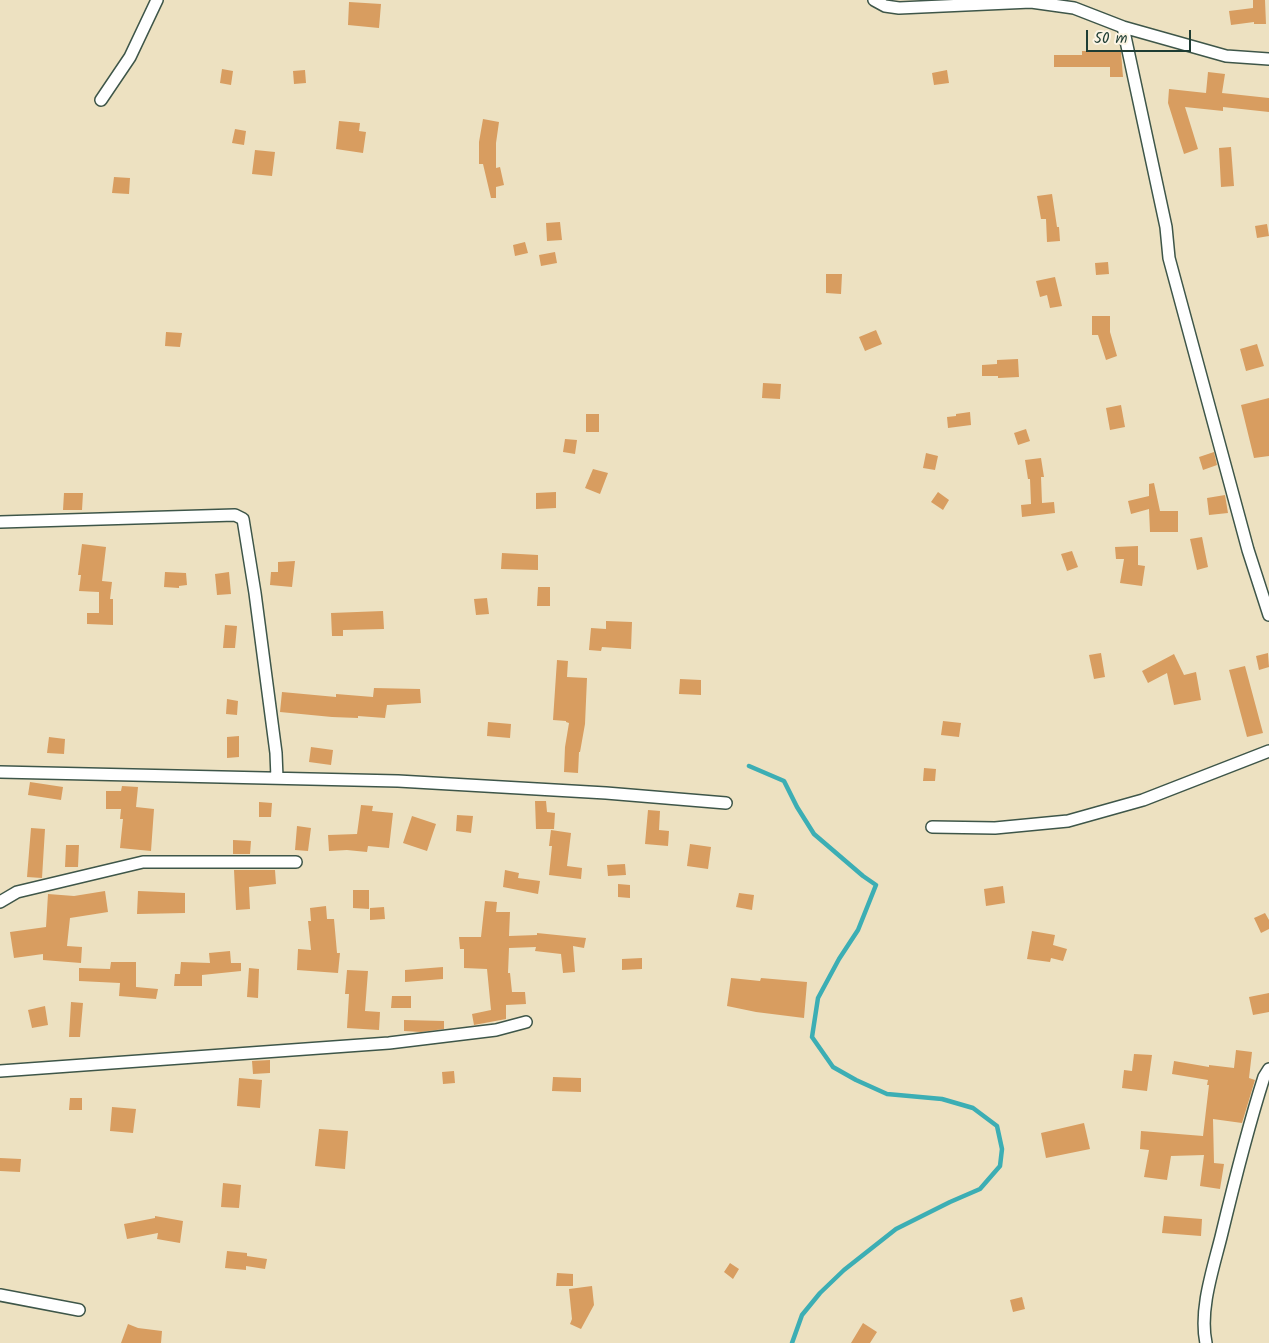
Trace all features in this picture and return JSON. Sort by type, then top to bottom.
[{"type":"street","points":[[101,100],[130,57],[157,0]]},
{"type":"street","points":[[874,0],[885,6],[899,8],[1031,2],[1074,8],[1123,27],[1226,56],[1269,60]]},
{"type":"street","points":[[1123,27],[1166,227],[1169,258],[1248,550],[1269,615]]},
{"type":"street","points":[[0,522],[235,515],[243,519],[276,754],[277,778]]},
{"type":"street","points":[[932,827],[994,828],[1068,821],[1144,800],[1269,751]]},
{"type":"street","points":[[0,772],[398,780],[606,793],[726,803]]},
{"type":"street","points":[[0,902],[17,892],[144,862],[296,862]]},
{"type":"street","points":[[0,1071],[388,1043],[496,1030],[526,1022]]},
{"type":"street","points":[[1206,1343],[1204,1321],[1210,1280],[1243,1143],[1264,1077],[1269,1069]]},
{"type":"street","points":[[0,1295],[78,1310]]},
{"type":"building","points":[[1253,0],[1265,0],[1266,24],[1254,24],[1254,22],[1231,25],[1229,11],[1253,8]]},
{"type":"building","points":[[349,2],[381,4],[379,28],[348,25]]},
{"type":"building","points":[[1082,51],[1121,52],[1123,77],[1110,77],[1110,67],[1054,67],[1054,55],[1082,55]]},
{"type":"building","points":[[222,69],[233,71],[231,85],[220,83]]},
{"type":"building","points":[[305,70],[306,83],[294,84],[293,71]]},
{"type":"building","points":[[947,70],[949,83],[934,85],[932,73]]},
{"type":"building","points":[[1208,72],[1225,74],[1222,93],[1269,98],[1269,112],[1223,107],[1223,111],[1185,107],[1198,149],[1184,154],[1168,103],[1169,89],[1206,93]]},
{"type":"building","points":[[483,119],[499,122],[496,143],[496,168],[500,167],[504,185],[496,187],[496,198],[491,198],[483,164],[479,164],[479,142]]},
{"type":"building","points":[[339,121],[360,123],[359,131],[366,132],[363,153],[336,149]]},
{"type":"building","points":[[235,129],[246,131],[244,145],[232,143]]},
{"type":"building","points":[[1231,147],[1234,186],[1221,187],[1219,148]]},
{"type":"building","points":[[255,150],[275,152],[272,176],[252,174]]},
{"type":"building","points":[[114,177],[130,178],[129,194],[112,193]]},
{"type":"building","points":[[1052,194],[1060,241],[1047,242],[1046,219],[1041,219],[1037,196]]},
{"type":"building","points":[[560,222],[562,240],[547,241],[546,223]]},
{"type":"building","points":[[1267,224],[1269,236],[1257,238],[1255,226]]},
{"type":"building","points":[[525,242],[528,253],[515,256],[513,245]]},
{"type":"building","points":[[555,252],[557,263],[541,266],[539,255]]},
{"type":"building","points":[[1108,262],[1109,274],[1096,275],[1095,263]]},
{"type":"building","points":[[826,274],[842,274],[841,294],[826,293]]},
{"type":"building","points":[[1055,277],[1062,306],[1050,308],[1047,295],[1040,297],[1036,281]]},
{"type":"building","points":[[1092,316],[1110,316],[1110,332],[1117,356],[1106,360],[1098,335],[1092,335]]},
{"type":"building","points":[[876,330],[882,344],[865,351],[859,337]]},
{"type":"building","points":[[166,332],[182,333],[180,347],[165,346]]},
{"type":"building","points":[[1257,344],[1264,366],[1246,371],[1240,349]]},
{"type":"building","points":[[1018,359],[1019,377],[998,378],[998,376],[982,376],[982,365],[997,364],[997,360]]},
{"type":"building","points":[[763,383],[781,384],[780,399],[762,398]]},
{"type":"building","points":[[1269,398],[1269,456],[1254,458],[1241,405]]},
{"type":"building","points":[[1121,405],[1125,427],[1110,430],[1106,408]]},
{"type":"building","points":[[970,412],[971,425],[948,428],[947,417]]},
{"type":"building","points":[[586,414],[599,414],[599,432],[586,432]]},
{"type":"building","points":[[1026,429],[1030,441],[1018,445],[1014,433]]},
{"type":"building","points":[[565,439],[577,440],[575,454],[563,452]]},
{"type":"building","points":[[1214,452],[1217,465],[1203,470],[1199,457]]},
{"type":"building","points":[[926,453],[938,456],[935,470],[923,468]]},
{"type":"building","points":[[1041,458],[1044,477],[1041,477],[1042,503],[1054,502],[1055,513],[1022,517],[1021,505],[1031,504],[1030,479],[1028,479],[1025,460]]},
{"type":"building","points":[[593,469],[608,473],[600,494],[585,488]]},
{"type":"building","points":[[1154,483],[1160,511],[1178,511],[1178,532],[1150,532],[1149,509],[1131,514],[1128,501],[1149,496],[1149,484]]},
{"type":"building","points":[[556,492],[556,508],[536,509],[536,493]]},
{"type":"building","points":[[938,492],[949,500],[943,510],[931,502]]},
{"type":"building","points":[[64,493],[83,493],[82,510],[63,510]]},
{"type":"building","points":[[1225,495],[1228,513],[1209,515],[1207,498]]},
{"type":"building","points":[[1202,537],[1208,567],[1197,570],[1190,539]]},
{"type":"building","points":[[82,544],[106,547],[102,581],[112,582],[110,599],[113,599],[113,625],[87,624],[87,613],[99,613],[99,592],[79,591],[81,575],[78,575]]},
{"type":"building","points":[[1138,546],[1138,565],[1145,566],[1142,586],[1120,583],[1124,559],[1116,559],[1115,547]]},
{"type":"building","points":[[1072,551],[1078,567],[1067,571],[1061,554]]},
{"type":"building","points":[[502,553],[538,555],[538,570],[501,569]]},
{"type":"building","points":[[295,561],[292,587],[270,585],[271,572],[278,572],[278,562]]},
{"type":"building","points":[[165,572],[186,573],[187,585],[179,586],[179,588],[164,587]]},
{"type":"building","points":[[229,572],[231,594],[217,595],[215,574]]},
{"type":"building","points":[[538,587],[550,587],[550,606],[537,606]]},
{"type":"building","points":[[487,598],[489,614],[476,615],[474,599]]},
{"type":"building","points":[[383,611],[384,629],[343,630],[343,636],[332,636],[331,613]]},
{"type":"building","points":[[606,621],[632,622],[631,649],[602,647],[601,651],[589,650],[591,628],[606,629]]},
{"type":"building","points":[[225,625],[237,626],[235,648],[223,648]]},
{"type":"building","points":[[1101,653],[1105,677],[1094,679],[1089,655]]},
{"type":"building","points":[[1268,653],[1269,667],[1259,670],[1256,656]]},
{"type":"building","points":[[1174,654],[1184,675],[1196,672],[1201,700],[1174,705],[1167,673],[1148,683],[1142,671]]},
{"type":"building","points":[[557,660],[568,661],[567,677],[587,678],[585,724],[579,752],[578,773],[564,772],[565,747],[569,723],[553,720]]},
{"type":"building","points":[[1245,666],[1263,733],[1247,737],[1229,670]]},
{"type":"building","points":[[680,679],[701,680],[701,695],[679,694]]},
{"type":"building","points":[[374,688],[420,689],[421,703],[387,705],[385,718],[332,717],[280,712],[282,692],[336,697],[336,694],[373,697]]},
{"type":"building","points":[[227,699],[238,701],[237,715],[226,714]]},
{"type":"building","points":[[943,721],[961,723],[959,737],[941,735]]},
{"type":"building","points":[[488,722],[511,724],[510,738],[487,736]]},
{"type":"building","points":[[239,736],[239,757],[227,758],[227,737]]},
{"type":"building","points":[[49,737],[65,739],[64,754],[47,753]]},
{"type":"building","points":[[311,747],[333,750],[331,765],[309,762]]},
{"type":"building","points":[[924,768],[936,769],[935,781],[923,781]]},
{"type":"building","points":[[30,782],[63,787],[61,800],[28,795]]},
{"type":"building","points":[[122,786],[138,787],[136,807],[154,809],[151,851],[120,848],[123,819],[120,819],[121,809],[106,809],[106,791],[121,791]]},
{"type":"building","points":[[535,801],[546,801],[547,812],[555,813],[554,829],[536,829]]},
{"type":"building","points":[[259,802],[272,803],[271,817],[259,817]]},
{"type":"building","points":[[361,805],[373,806],[372,811],[393,813],[389,848],[368,846],[367,852],[329,851],[328,835],[357,834]]},
{"type":"building","points":[[648,810],[660,811],[659,830],[669,831],[668,846],[645,844]]},
{"type":"building","points":[[457,815],[473,816],[471,833],[456,831]]},
{"type":"building","points":[[412,816],[436,824],[427,851],[403,843]]},
{"type":"building","points":[[297,826],[311,828],[308,851],[295,850]]},
{"type":"building","points":[[31,828],[45,829],[42,878],[27,877]]},
{"type":"building","points":[[551,830],[571,833],[567,866],[582,868],[581,879],[549,875],[552,846],[549,846]]},
{"type":"building","points":[[233,840],[251,841],[250,854],[233,854]]},
{"type":"building","points":[[690,844],[711,847],[708,869],[687,866]]},
{"type":"building","points":[[66,845],[79,845],[78,867],[65,867]]},
{"type":"building","points":[[625,864],[626,875],[608,876],[607,865]]},
{"type":"building","points":[[234,870],[275,870],[276,884],[249,887],[250,909],[236,910]]},
{"type":"building","points":[[505,870],[519,873],[518,878],[540,881],[538,894],[503,887]]},
{"type":"building","points":[[618,884],[630,885],[630,898],[618,897]]},
{"type":"building","points":[[1003,886],[1005,903],[986,906],[984,889]]},
{"type":"building","points":[[353,890],[369,890],[369,909],[353,908]]},
{"type":"building","points":[[105,891],[108,912],[70,918],[67,946],[82,947],[81,963],[43,960],[43,954],[14,958],[10,932],[46,927],[48,894],[74,896]]},
{"type":"building","points":[[138,891],[185,893],[185,913],[137,914]]},
{"type":"building","points":[[739,893],[754,895],[752,910],[736,907]]},
{"type":"building","points":[[485,901],[497,902],[496,912],[510,912],[509,936],[537,935],[537,933],[586,938],[584,948],[573,946],[575,972],[563,973],[561,954],[535,951],[536,947],[509,948],[508,973],[510,973],[512,992],[525,992],[526,1004],[506,1005],[506,1019],[474,1025],[472,1014],[491,1010],[487,969],[464,968],[464,949],[460,949],[459,937],[481,937]]},
{"type":"building","points":[[326,906],[327,919],[334,919],[337,953],[340,953],[338,973],[297,970],[298,949],[311,950],[308,921],[311,921],[310,908]]},
{"type":"building","points":[[384,907],[385,919],[370,920],[370,908]]},
{"type":"building","points":[[1265,913],[1269,920],[1269,929],[1261,933],[1254,918]]},
{"type":"building","points":[[1032,931],[1055,935],[1053,945],[1067,949],[1063,961],[1051,958],[1050,962],[1027,959]]},
{"type":"building","points":[[230,951],[231,963],[241,963],[241,971],[202,975],[202,986],[174,986],[175,974],[180,974],[181,962],[210,963],[209,953]]},
{"type":"building","points":[[642,958],[642,969],[622,970],[622,959]]},
{"type":"building","points":[[111,962],[136,962],[136,987],[158,989],[156,999],[119,996],[120,983],[79,981],[79,968],[110,969]]},
{"type":"building","points":[[443,967],[443,979],[405,982],[405,970]]},
{"type":"building","points":[[249,968],[259,969],[258,998],[247,997]]},
{"type":"building","points":[[347,970],[368,971],[365,1011],[380,1012],[379,1030],[347,1028],[349,994],[345,994]]},
{"type":"building","points":[[731,978],[760,981],[761,978],[807,982],[804,1018],[727,1006]]},
{"type":"building","points":[[1269,993],[1269,1012],[1253,1015],[1249,997]]},
{"type":"building","points":[[392,996],[411,996],[411,1008],[391,1008]]},
{"type":"building","points":[[71,1002],[83,1003],[80,1037],[69,1037]]},
{"type":"building","points":[[45,1006],[48,1025],[32,1028],[28,1010]]},
{"type":"building","points":[[404,1020],[444,1021],[444,1029],[421,1032],[404,1031]]},
{"type":"building","points":[[1236,1050],[1252,1052],[1249,1078],[1255,1080],[1242,1123],[1213,1119],[1214,1163],[1224,1164],[1220,1189],[1200,1186],[1204,1155],[1171,1156],[1167,1180],[1144,1177],[1149,1150],[1140,1149],[1141,1131],[1203,1136],[1208,1080],[1172,1074],[1174,1061],[1209,1067],[1209,1065],[1234,1068]]},
{"type":"building","points":[[1134,1054],[1152,1055],[1147,1091],[1122,1088],[1124,1070],[1132,1071]]},
{"type":"building","points":[[270,1060],[270,1073],[253,1074],[252,1061]]},
{"type":"building","points":[[454,1071],[455,1083],[443,1084],[442,1072]]},
{"type":"building","points":[[553,1077],[581,1078],[581,1092],[552,1091]]},
{"type":"building","points":[[239,1078],[262,1080],[260,1108],[237,1106]]},
{"type":"building","points":[[70,1098],[82,1098],[82,1110],[69,1110]]},
{"type":"building","points":[[112,1107],[136,1109],[133,1133],[110,1131]]},
{"type":"building","points":[[1084,1123],[1090,1149],[1046,1158],[1041,1133]]},
{"type":"building","points":[[319,1129],[348,1131],[345,1169],[315,1166]]},
{"type":"building","points":[[0,1158],[21,1159],[20,1172],[0,1171]]},
{"type":"building","points":[[223,1183],[241,1185],[239,1208],[221,1207]]},
{"type":"building","points":[[155,1216],[183,1221],[180,1243],[157,1239],[158,1233],[127,1239],[124,1224],[155,1218]]},
{"type":"building","points":[[1164,1216],[1202,1219],[1201,1236],[1162,1233]]},
{"type":"building","points":[[227,1251],[247,1253],[247,1256],[267,1259],[265,1269],[246,1266],[246,1270],[225,1268]]},
{"type":"building","points":[[730,1263],[739,1269],[733,1279],[724,1272]]},
{"type":"building","points":[[557,1273],[573,1274],[573,1286],[556,1286]]},
{"type":"building","points":[[592,1286],[594,1305],[581,1329],[570,1324],[572,1319],[569,1289]]},
{"type":"building","points":[[1022,1297],[1025,1309],[1013,1312],[1010,1300]]},
{"type":"building","points":[[863,1323],[877,1332],[870,1343],[851,1343]]},
{"type":"building","points":[[128,1324],[138,1328],[162,1331],[161,1343],[121,1343]]},
{"type":"waterway","points":[[749,766],[784,781],[814,834],[876,885],[858,930],[839,959],[818,998],[812,1037],[833,1067],[887,1094],[942,1099],[973,1108],[997,1126],[1002,1149],[1000,1166],[980,1189],[896,1229],[844,1270],[820,1293],[802,1315],[792,1343]]}]
